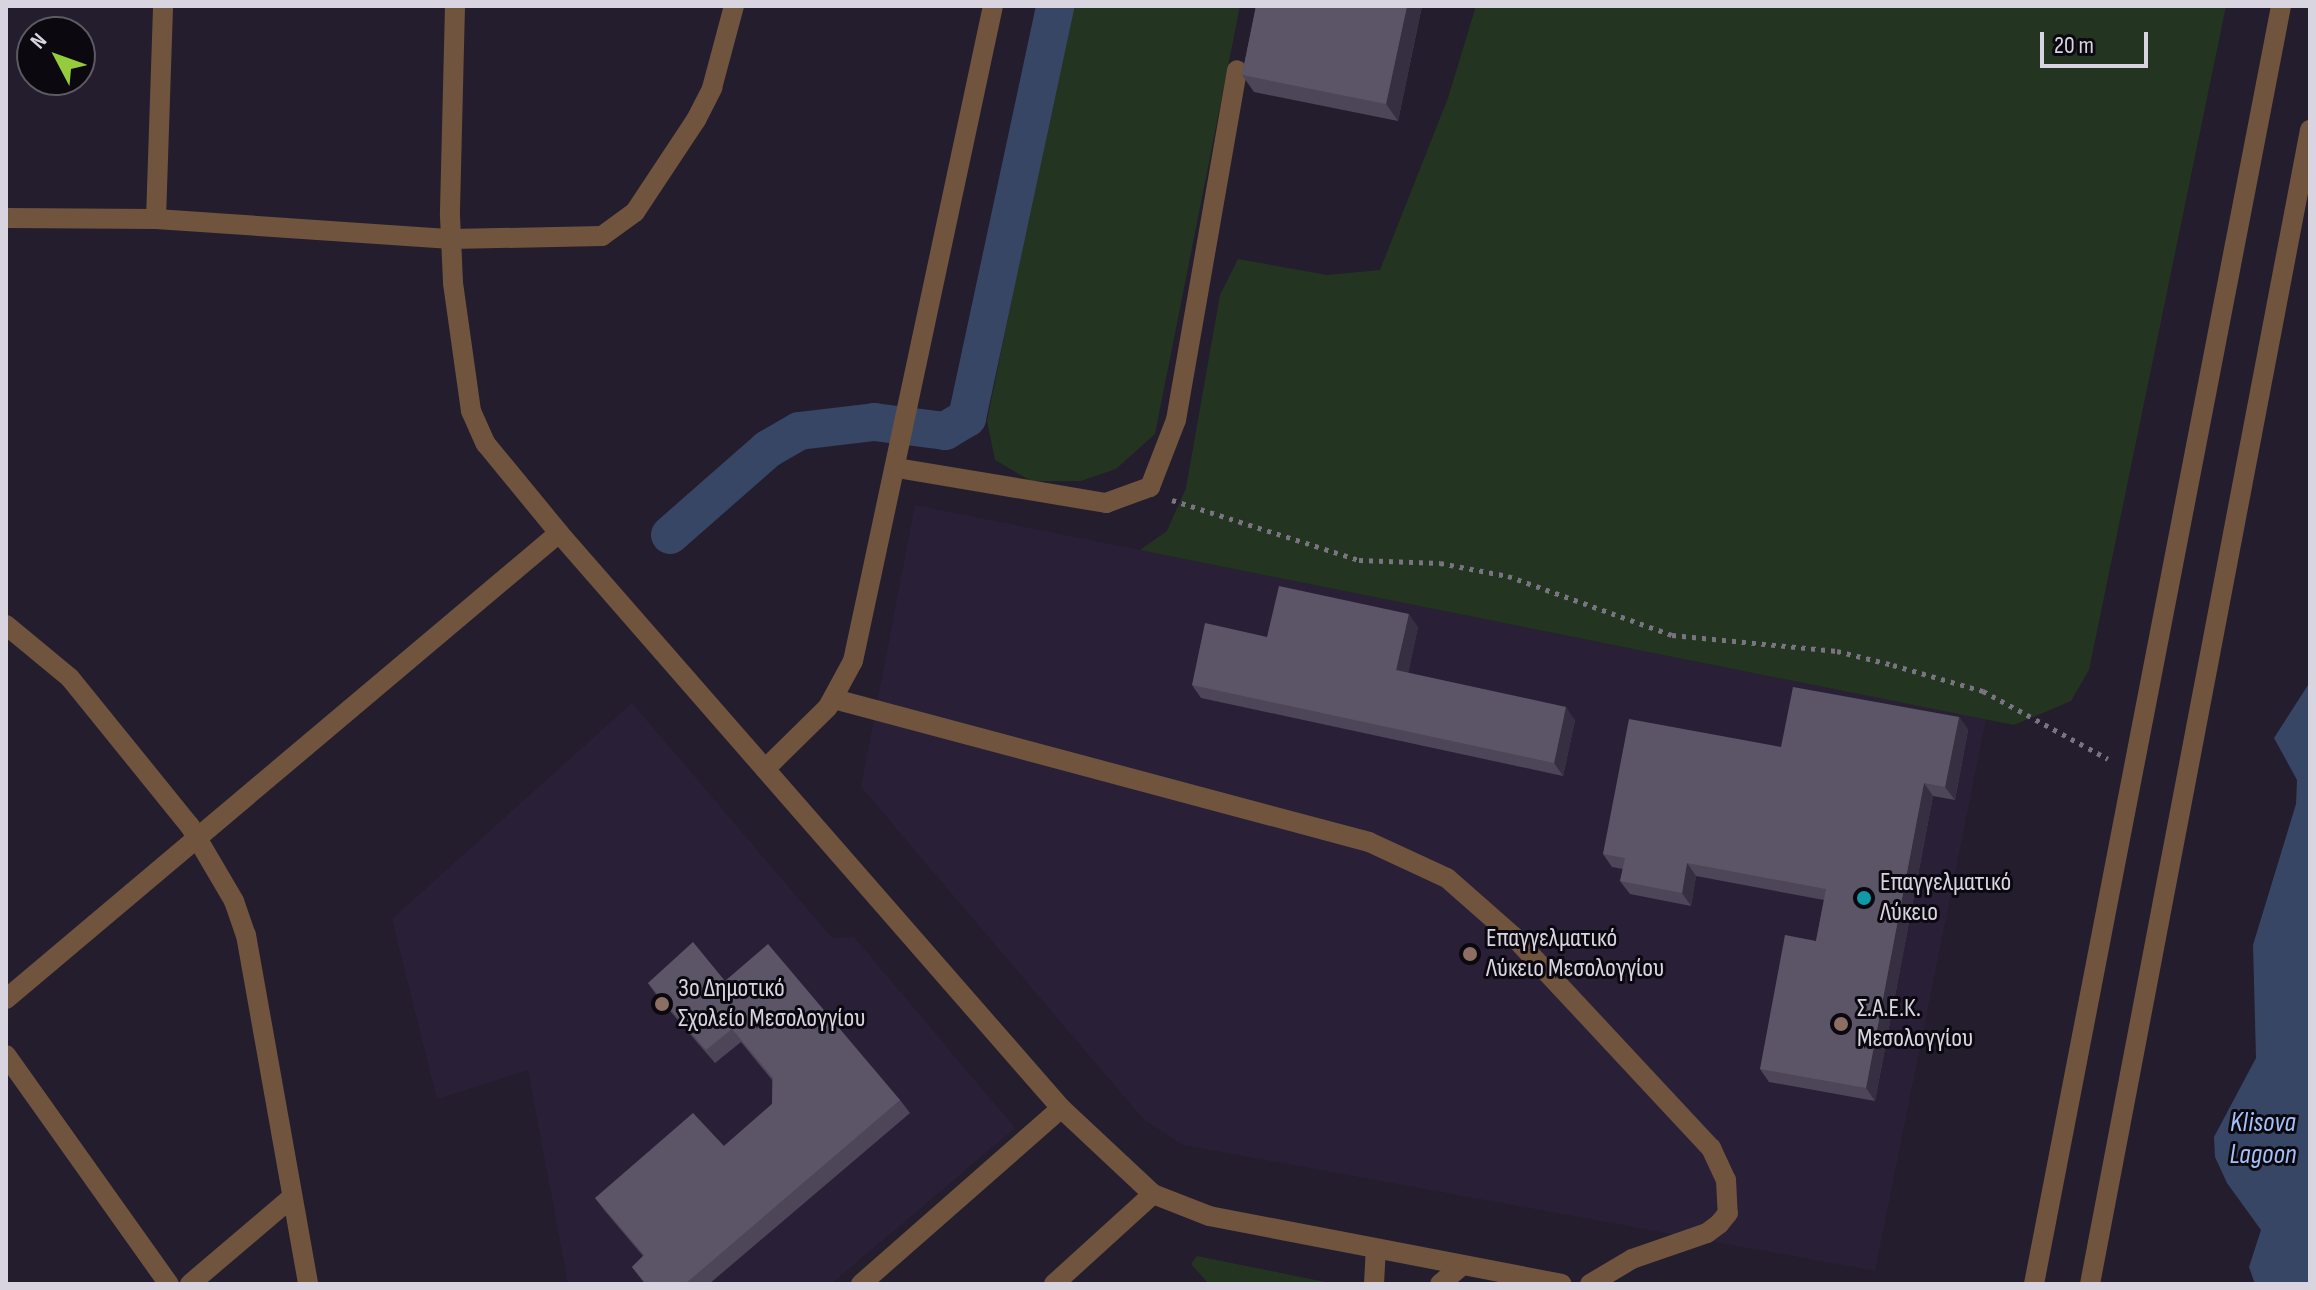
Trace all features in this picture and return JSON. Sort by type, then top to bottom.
[{"type":"street","points":[[156,219],[163,6]]},
{"type":"street","points":[[455,6],[451,239],[460,341],[476,423],[486,444],[559,533],[1061,1108],[1153,1194],[1209,1216],[1460,1267],[1562,1284]]},
{"type":"street","points":[[6,218],[156,219],[451,239],[574,239],[610,233],[626,221],[654,188],[702,109],[734,6]]},
{"type":"street","points":[[765,769],[834,699],[857,646],[993,6]]},
{"type":"street","points":[[2034,1284],[2281,6]]},
{"type":"street","points":[[898,458],[1106,503],[1150,487],[1176,420],[1237,70]]},
{"type":"street","points":[[2090,1284],[2310,130]]},
{"type":"street","points":[[6,999],[559,533]]},
{"type":"street","points":[[6,625],[70,678],[198,837],[243,922],[290,1199],[308,1284]]},
{"type":"street","points":[[834,699],[1369,842],[1447,878],[1514,937],[1711,1148],[1726,1180],[1728,1213],[1707,1233],[1632,1259],[1590,1284]]},
{"type":"street","points":[[6,1055],[169,1284]]},
{"type":"street","points":[[861,1284],[1061,1108]]},
{"type":"street","points":[[1054,1284],[1153,1194]]},
{"type":"street","points":[[190,1284],[290,1199]]},
{"type":"street","points":[[1374,1284],[1376,1250]]},
{"type":"street","points":[[1440,1284],[1460,1267]]},
{"type":"path","points":[[1150,487],[1181,506],[1324,552],[1359,560],[1471,568],[1598,604],[1672,635],[1837,651],[1983,691],[2132,773]]},
{"type":"shaded area","name":"Επαγγελματικό Λύκειο Μεσολογγίου","points":[[915,505],[1986,719],[1875,1271],[1183,1145],[1144,1120],[861,787]]},
{"type":"shaded area","name":"3ο Δημοτικό Σχολείο Μεσολογγίου","points":[[632,703],[832,938],[854,937],[1015,1128],[831,1284],[568,1284],[528,1070],[437,1099],[392,919]]},
{"type":"green space","points":[[1071,6],[1240,6],[1155,434],[1116,469],[1081,481],[1031,481],[995,460],[987,421]]},
{"type":"green space","points":[[1476,6],[2226,6],[2089,670],[2071,701],[2014,725],[1140,550],[1167,531],[1186,488],[1220,295],[1238,259],[1327,275],[1380,270],[1448,98]]},
{"type":"green space","points":[[1197,1256],[1335,1284],[1209,1284],[1191,1264]]},
{"type":"water","name":"Klisova Lagoon","points":[[2310,682],[2310,1284],[2255,1284],[2249,1267],[2261,1230],[2227,1183],[2215,1157],[2214,1137],[2256,1058],[2253,945],[2296,804],[2297,780],[2274,738]]},
{"type":"building","points":[[1256,6],[1407,6],[1386,104],[1242,75]]},
{"type":"building","points":[[1279,586],[1409,614],[1396,670],[1566,707],[1554,763],[1192,685],[1205,623],[1267,637]]},
{"type":"building","name":"Επαγγελματικό Λύκειο","points":[[1793,687],[1959,717],[1945,787],[1924,783],[1866,1088],[1760,1069],[1785,935],[1816,941],[1826,889],[1687,863],[1682,893],[1620,881],[1625,858],[1603,854],[1629,719],[1781,747]]},
{"type":"building","name":"3ο Δημοτικό Σχολείο Μεσολογγίου","points":[[693,942],[725,981],[768,944],[900,1100],[685,1284],[646,1284],[632,1267],[644,1255],[595,1198],[693,1113],[724,1146],[772,1104],[773,1078],[732,1029],[706,1050],[648,983]]},
{"type":"waterway","points":[[670,535],[768,449],[799,431],[874,422],[945,431],[967,418],[1055,6]]},
{"type":"place","name":"Επαγγελματικό Λύκειο","points":[[1864,898]]},
{"type":"place","name":"Επαγγελματικό Λύκειο Μεσολογγίου","points":[[1470,954]]},
{"type":"place","name":"3ο Δημοτικό Σχολείο Μεσολογγίου","points":[[662,1004]]},
{"type":"place","name":"Σ.Α.Ε.Κ. Μεσολογγίου","points":[[1841,1024]]}]
